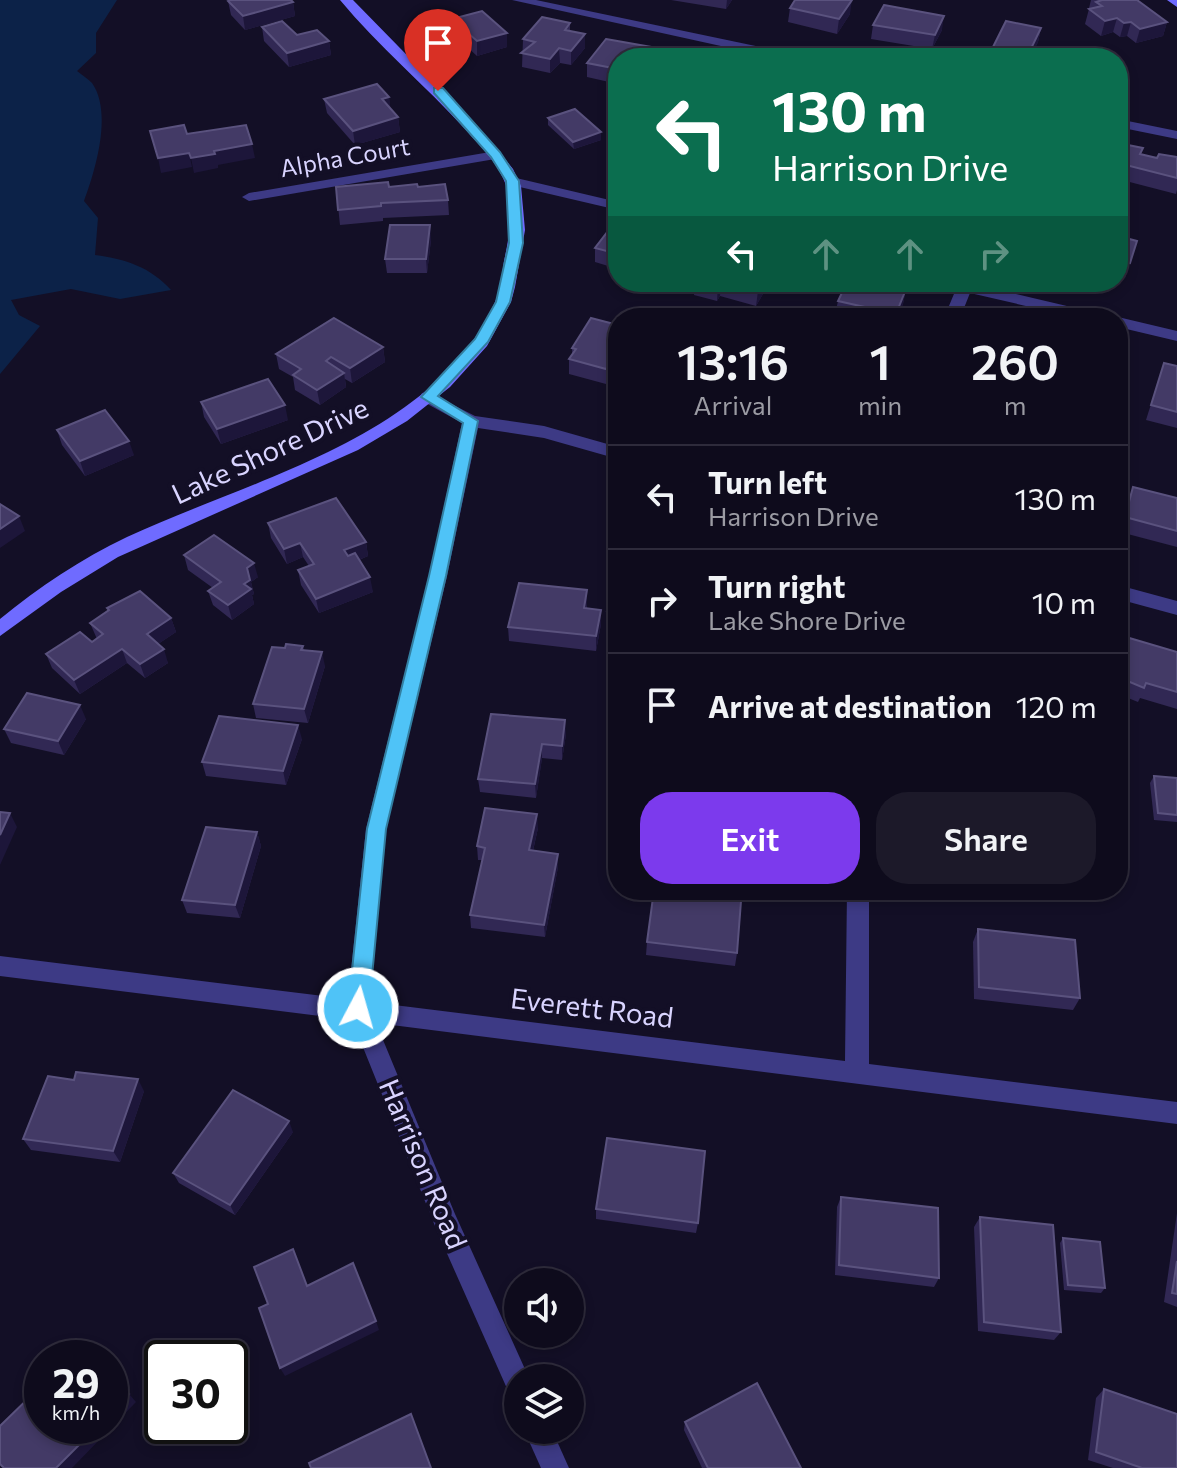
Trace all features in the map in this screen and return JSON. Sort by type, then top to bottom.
[{"type":"street","name":"Lake Shore Drive","points":[[0,629],[41,594],[99,559],[341,451],[386,427],[428,397],[481,342],[503,302],[516,243],[512,181],[496,155],[438,91],[346,0]]},
{"type":"street","points":[[518,0],[746,48]]},
{"type":"street","points":[[1128,125],[1177,135]]},
{"type":"street","name":"Alpha Court","points":[[249,197],[496,155]]},
{"type":"street","points":[[512,181],[608,204]]},
{"type":"street","points":[[997,292],[1060,308]]},
{"type":"street","points":[[1128,324],[1177,336]]},
{"type":"street","points":[[428,397],[471,421],[544,432],[608,450]]},
{"type":"street","name":"Harrison Road","points":[[471,421],[438,576],[376,829],[358,1008],[446,1222],[509,1364]]},
{"type":"street","points":[[1128,595],[1177,608]]},
{"type":"street","points":[[857,1072],[858,900]]},
{"type":"street","name":"Everett Road","points":[[0,966],[358,1008],[1177,1113]]},
{"type":"street","points":[[544,1444],[555,1468]]},
{"type":"water","points":[[0,0],[117,0],[96,33],[96,53],[77,71],[92,83],[98,95],[102,126],[93,174],[84,201],[98,218],[95,255],[137,265],[155,275],[171,290],[120,299],[71,289],[11,300],[19,315],[40,326],[0,374]]},
{"type":"building","points":[[230,0],[291,0],[293,2],[243,16]]},
{"type":"building","points":[[795,0],[852,0],[839,19],[790,8]]},
{"type":"building","points":[[1137,0],[1167,22],[1140,29],[1131,22],[1124,23],[1117,18],[1105,21],[1089,9],[1102,6],[1096,2]]},
{"type":"building","points":[[884,5],[944,16],[935,35],[873,25]]},
{"type":"building","points":[[482,11],[507,33],[477,41],[452,19]]},
{"type":"building","points":[[542,17],[570,23],[565,30],[585,34],[571,51],[559,48],[550,59],[521,53],[535,42],[523,39]]},
{"type":"building","points":[[282,21],[297,35],[317,30],[329,41],[287,53],[262,27]]},
{"type":"building","points":[[1006,21],[1041,28],[1031,48],[992,48]]},
{"type":"building","points":[[606,39],[657,48],[608,48],[608,67],[587,63]]},
{"type":"building","points":[[377,84],[389,97],[382,99],[398,117],[353,131],[324,99]]},
{"type":"building","points":[[575,109],[601,132],[573,142],[548,118]]},
{"type":"building","points":[[184,125],[187,134],[246,125],[252,144],[191,158],[189,153],[158,158],[150,131]]},
{"type":"building","points":[[1128,145],[1143,148],[1140,154],[1157,158],[1159,154],[1177,157],[1177,178],[1128,166]]},
{"type":"building","points":[[388,182],[389,187],[445,184],[448,200],[381,203],[381,206],[338,210],[336,187]]},
{"type":"building","points":[[390,225],[430,225],[426,259],[385,259]]},
{"type":"building","points":[[608,231],[608,251],[595,248]]},
{"type":"building","points":[[1128,239],[1137,241],[1128,263]]},
{"type":"building","points":[[842,292],[905,292],[898,308],[869,308],[838,301]]},
{"type":"building","points":[[334,318],[383,347],[350,368],[331,357],[326,361],[344,373],[317,390],[293,375],[301,369],[276,354]]},
{"type":"building","points":[[591,318],[608,322],[606,369],[569,359],[576,349],[572,348]]},
{"type":"building","points":[[1164,363],[1177,366],[1177,412],[1151,405]]},
{"type":"building","points":[[268,379],[285,405],[217,429],[201,402]]},
{"type":"building","points":[[105,410],[129,441],[80,461],[57,430]]},
{"type":"building","points":[[1133,487],[1177,498],[1177,531],[1128,518]]},
{"type":"building","points":[[336,498],[366,542],[344,550],[348,556],[355,553],[370,577],[316,599],[298,570],[314,564],[300,543],[284,549],[268,523]]},
{"type":"building","points":[[0,504],[19,516],[0,529]]},
{"type":"building","points":[[214,535],[254,563],[247,568],[250,580],[244,584],[251,589],[228,605],[208,591],[221,582],[184,555]]},
{"type":"building","points":[[519,583],[587,590],[584,608],[601,610],[596,636],[508,627]]},
{"type":"building","points":[[140,591],[171,618],[147,634],[164,649],[140,664],[122,649],[74,680],[46,654],[80,632],[92,642],[103,634],[90,623],[109,610],[107,608]]},
{"type":"building","points":[[1128,638],[1177,652],[1177,692],[1146,683],[1144,688],[1128,681]]},
{"type":"building","points":[[286,644],[303,646],[301,650],[322,652],[304,709],[253,704],[272,647],[285,648]]},
{"type":"building","points":[[27,693],[80,705],[58,741],[4,729]]},
{"type":"building","points":[[491,714],[565,720],[562,746],[542,744],[535,784],[478,779]]},
{"type":"building","points":[[219,716],[298,725],[283,771],[202,762]]},
{"type":"building","points":[[1154,776],[1177,778],[1177,815],[1158,813]]},
{"type":"building","points":[[485,808],[537,814],[529,850],[558,854],[544,925],[470,915],[485,848],[477,846]]},
{"type":"building","points":[[0,812],[10,813],[0,835]]},
{"type":"building","points":[[206,827],[257,832],[235,905],[182,900]]},
{"type":"building","points":[[653,900],[741,901],[737,953],[647,942]]},
{"type":"building","points":[[978,929],[1075,940],[1080,998],[979,987]]},
{"type":"building","points":[[76,1072],[138,1079],[113,1151],[23,1139],[48,1076],[74,1080]]},
{"type":"building","points":[[233,1090],[289,1121],[230,1205],[173,1173]]},
{"type":"building","points":[[607,1138],[705,1151],[698,1223],[596,1209]]},
{"type":"building","points":[[841,1197],[938,1208],[939,1278],[839,1265]]},
{"type":"building","points":[[980,1217],[1053,1225],[1061,1332],[984,1322]]},
{"type":"building","points":[[1063,1238],[1100,1242],[1105,1288],[1068,1285]]},
{"type":"building","points":[[293,1249],[307,1286],[353,1263],[376,1321],[280,1368],[259,1308],[268,1304],[254,1267]]},
{"type":"building","points":[[1177,1261],[1177,1294],[1172,1293]]},
{"type":"building","points":[[757,1383],[801,1468],[708,1468],[685,1422]]},
{"type":"building","points":[[1104,1389],[1177,1414],[1177,1468],[1142,1468],[1096,1452]]},
{"type":"building","points":[[24,1403],[24,1444],[80,1444],[56,1468],[4,1468],[0,1464],[0,1426]]},
{"type":"building","points":[[411,1414],[431,1468],[311,1468],[309,1463]]},
{"type":"route","points":[[358,1008],[376,829],[438,576],[471,421],[428,397],[481,342],[503,302],[516,243],[512,181],[496,155],[438,91]]}]
